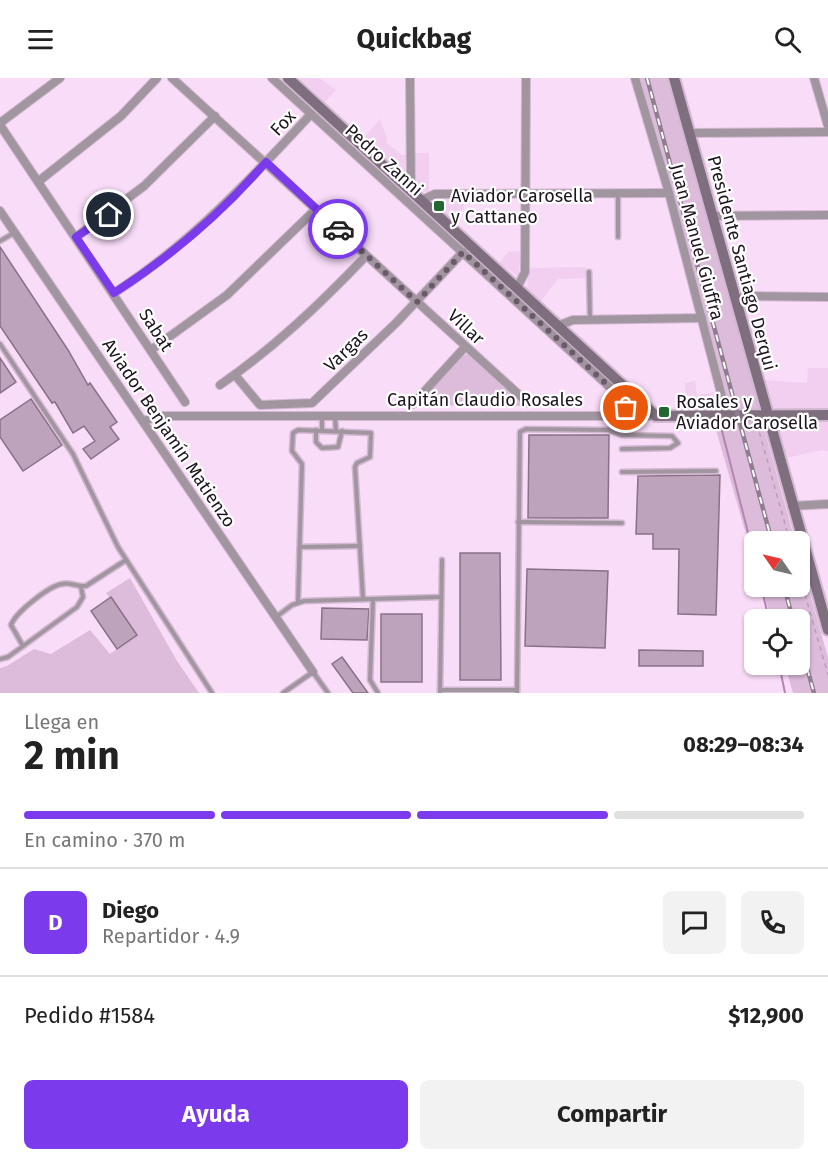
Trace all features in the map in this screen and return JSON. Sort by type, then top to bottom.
[{"type":"street","points":[[0,124],[60,78]]},
{"type":"street","points":[[39,182],[121,116],[157,78]]},
{"type":"street","name":"Villar","points":[[172,78],[528,403]]},
{"type":"street","name":"Pedro Zanni","points":[[272,78],[614,391],[624,404],[625,416]]},
{"type":"street","points":[[290,78],[656,416]]},
{"type":"street","points":[[410,78],[411,191]]},
{"type":"street","points":[[517,288],[525,272],[526,78]]},
{"type":"street","name":"Juan Manuel Giuffra","points":[[635,78],[669,192],[727,416]]},
{"type":"street","name":"Presidente Santiago Derqui","points":[[674,78],[736,300],[761,415],[823,596],[828,630]]},
{"type":"street","points":[[814,78],[827,116],[828,126]]},
{"type":"street","name":"Fox","points":[[114,293],[194,233],[311,114]]},
{"type":"street","points":[[76,237],[144,186],[215,116]]},
{"type":"street","name":"Sabat","points":[[0,124],[185,402]]},
{"type":"street","points":[[689,133],[828,132]]},
{"type":"street","points":[[422,200],[435,194],[669,192]]},
{"type":"street","points":[[151,350],[227,295],[316,209]]},
{"type":"street","name":"Aviador Benjamín Matienzo","points":[[0,211],[313,672]]},
{"type":"street","points":[[712,216],[828,215]]},
{"type":"street","name":"Vargas","points":[[236,375],[260,405],[312,403],[417,302],[463,252]]},
{"type":"street","points":[[220,385],[236,375],[303,319],[366,256]]},
{"type":"street","points":[[736,300],[746,296],[828,297]]},
{"type":"street","points":[[560,325],[568,321],[702,318]]},
{"type":"street","points":[[413,404],[465,347]]},
{"type":"street","name":"Capitán Claudio Rosales","points":[[143,421],[161,416],[828,415]]},
{"type":"street","points":[[792,506],[828,504]]},
{"type":"lane","points":[[618,193],[618,237]]},
{"type":"lane","points":[[0,241],[15,232]]},
{"type":"lane","points":[[589,272],[590,320]]},
{"type":"lane","points":[[0,344],[73,454],[126,560],[212,693]]},
{"type":"lane","points":[[322,416],[316,442],[322,448],[338,447],[342,431]]},
{"type":"lane","points":[[335,416],[336,431]]},
{"type":"lane","points":[[442,560],[440,692],[517,692],[519,436],[523,429],[608,430],[620,435],[672,436],[678,443],[673,448],[622,449]]},
{"type":"lane","points":[[298,602],[302,464],[292,451],[293,434],[298,430],[371,433],[370,457],[357,463],[355,467],[363,599]]},
{"type":"lane","points":[[622,472],[716,471]]},
{"type":"lane","points":[[518,522],[622,523]]},
{"type":"lane","points":[[300,547],[360,546]]},
{"type":"lane","points":[[22,646],[11,625],[17,614],[56,586],[67,583],[81,587],[90,584],[126,560]]},
{"type":"lane","points":[[0,659],[8,657],[77,607],[83,597],[81,587]]},
{"type":"lane","points":[[275,618],[298,602],[441,597]]},
{"type":"lane","points":[[373,599],[370,680],[378,693]]},
{"type":"lane","points":[[283,693],[313,672],[328,693]]},
{"type":"path","points":[[761,415],[787,531]]},
{"type":"path","points":[[806,597],[828,675]]},
{"type":"shaded area","points":[[300,78],[319,78],[336,90],[325,102]]},
{"type":"shaded area","points":[[635,78],[667,78],[762,412],[731,413]]},
{"type":"shaded area","points":[[380,119],[386,142],[402,155],[406,155],[405,176],[362,140]]},
{"type":"shaded area","points":[[413,153],[429,153],[429,192],[420,191],[414,187]]},
{"type":"shaded area","points":[[440,196],[464,196],[464,208],[454,221],[436,205],[435,200]]},
{"type":"shaded area","points":[[509,251],[521,252],[518,276],[499,263]]},
{"type":"shaded area","points":[[586,267],[586,278],[558,279],[540,302],[527,291],[528,268]]},
{"type":"shaded area","points":[[467,354],[525,406],[417,405],[462,356]]},
{"type":"shaded area","points":[[808,368],[828,368],[828,412],[773,411],[763,380],[807,383]]},
{"type":"shaded area","points":[[695,381],[697,395],[716,392],[719,410],[686,411],[685,383]]},
{"type":"shaded area","points":[[777,419],[828,419],[828,452],[822,450],[782,459],[773,423]]},
{"type":"shaded area","points":[[762,421],[792,531],[745,531],[714,423]]},
{"type":"shaded area","points":[[130,578],[177,661],[199,693],[0,693],[0,668],[34,649],[51,654],[90,630],[110,654],[137,635],[106,593]]},
{"type":"shaded area","points":[[810,594],[828,658],[828,693],[793,693],[788,675],[810,675],[810,609],[768,609],[765,597],[810,597]]},
{"type":"building","points":[[0,247],[68,350],[88,385],[90,383],[117,422],[110,427],[119,439],[91,459],[83,449],[95,441],[84,426],[73,433],[55,402],[52,403],[0,326]]},
{"type":"building","points":[[0,358],[16,382],[0,393]]},
{"type":"building","points":[[31,399],[62,445],[23,471],[0,437],[0,420]]},
{"type":"building","points":[[529,435],[609,435],[608,518],[528,518]]},
{"type":"building","points":[[720,475],[716,615],[678,614],[679,549],[653,549],[653,534],[636,534],[638,476]]},
{"type":"building","points":[[460,553],[500,553],[501,680],[460,680]]},
{"type":"building","points":[[527,569],[608,571],[605,648],[525,646]]},
{"type":"building","points":[[111,597],[137,635],[117,649],[91,611]]},
{"type":"building","points":[[322,608],[369,609],[367,640],[321,639]]},
{"type":"building","points":[[381,614],[422,614],[422,682],[381,682]]},
{"type":"building","points":[[639,650],[703,651],[703,666],[639,666]]},
{"type":"building","points":[[342,657],[368,693],[353,693],[332,664]]},
{"type":"waterway","points":[[721,427],[748,531]]},
{"type":"waterway","points":[[764,597],[766,609]]},
{"type":"waterway","points":[[781,675],[785,693]]},
{"type":"railway","points":[[647,78],[769,531]]},
{"type":"railway","points":[[787,597],[790,609]]},
{"type":"railway","points":[[809,675],[814,693]]},
{"type":"way so far","points":[[338,229],[417,302],[463,252],[614,391],[626,408]]},
{"type":"place","name":"Aviador Carosella y Cattaneo","points":[[439,206]]},
{"type":"place","name":"Rosales y Aviador Carosella","points":[[664,412]]},
{"type":"route","points":[[109,215],[76,237],[114,293],[170,254],[234,196],[266,162],[338,229]]}]
